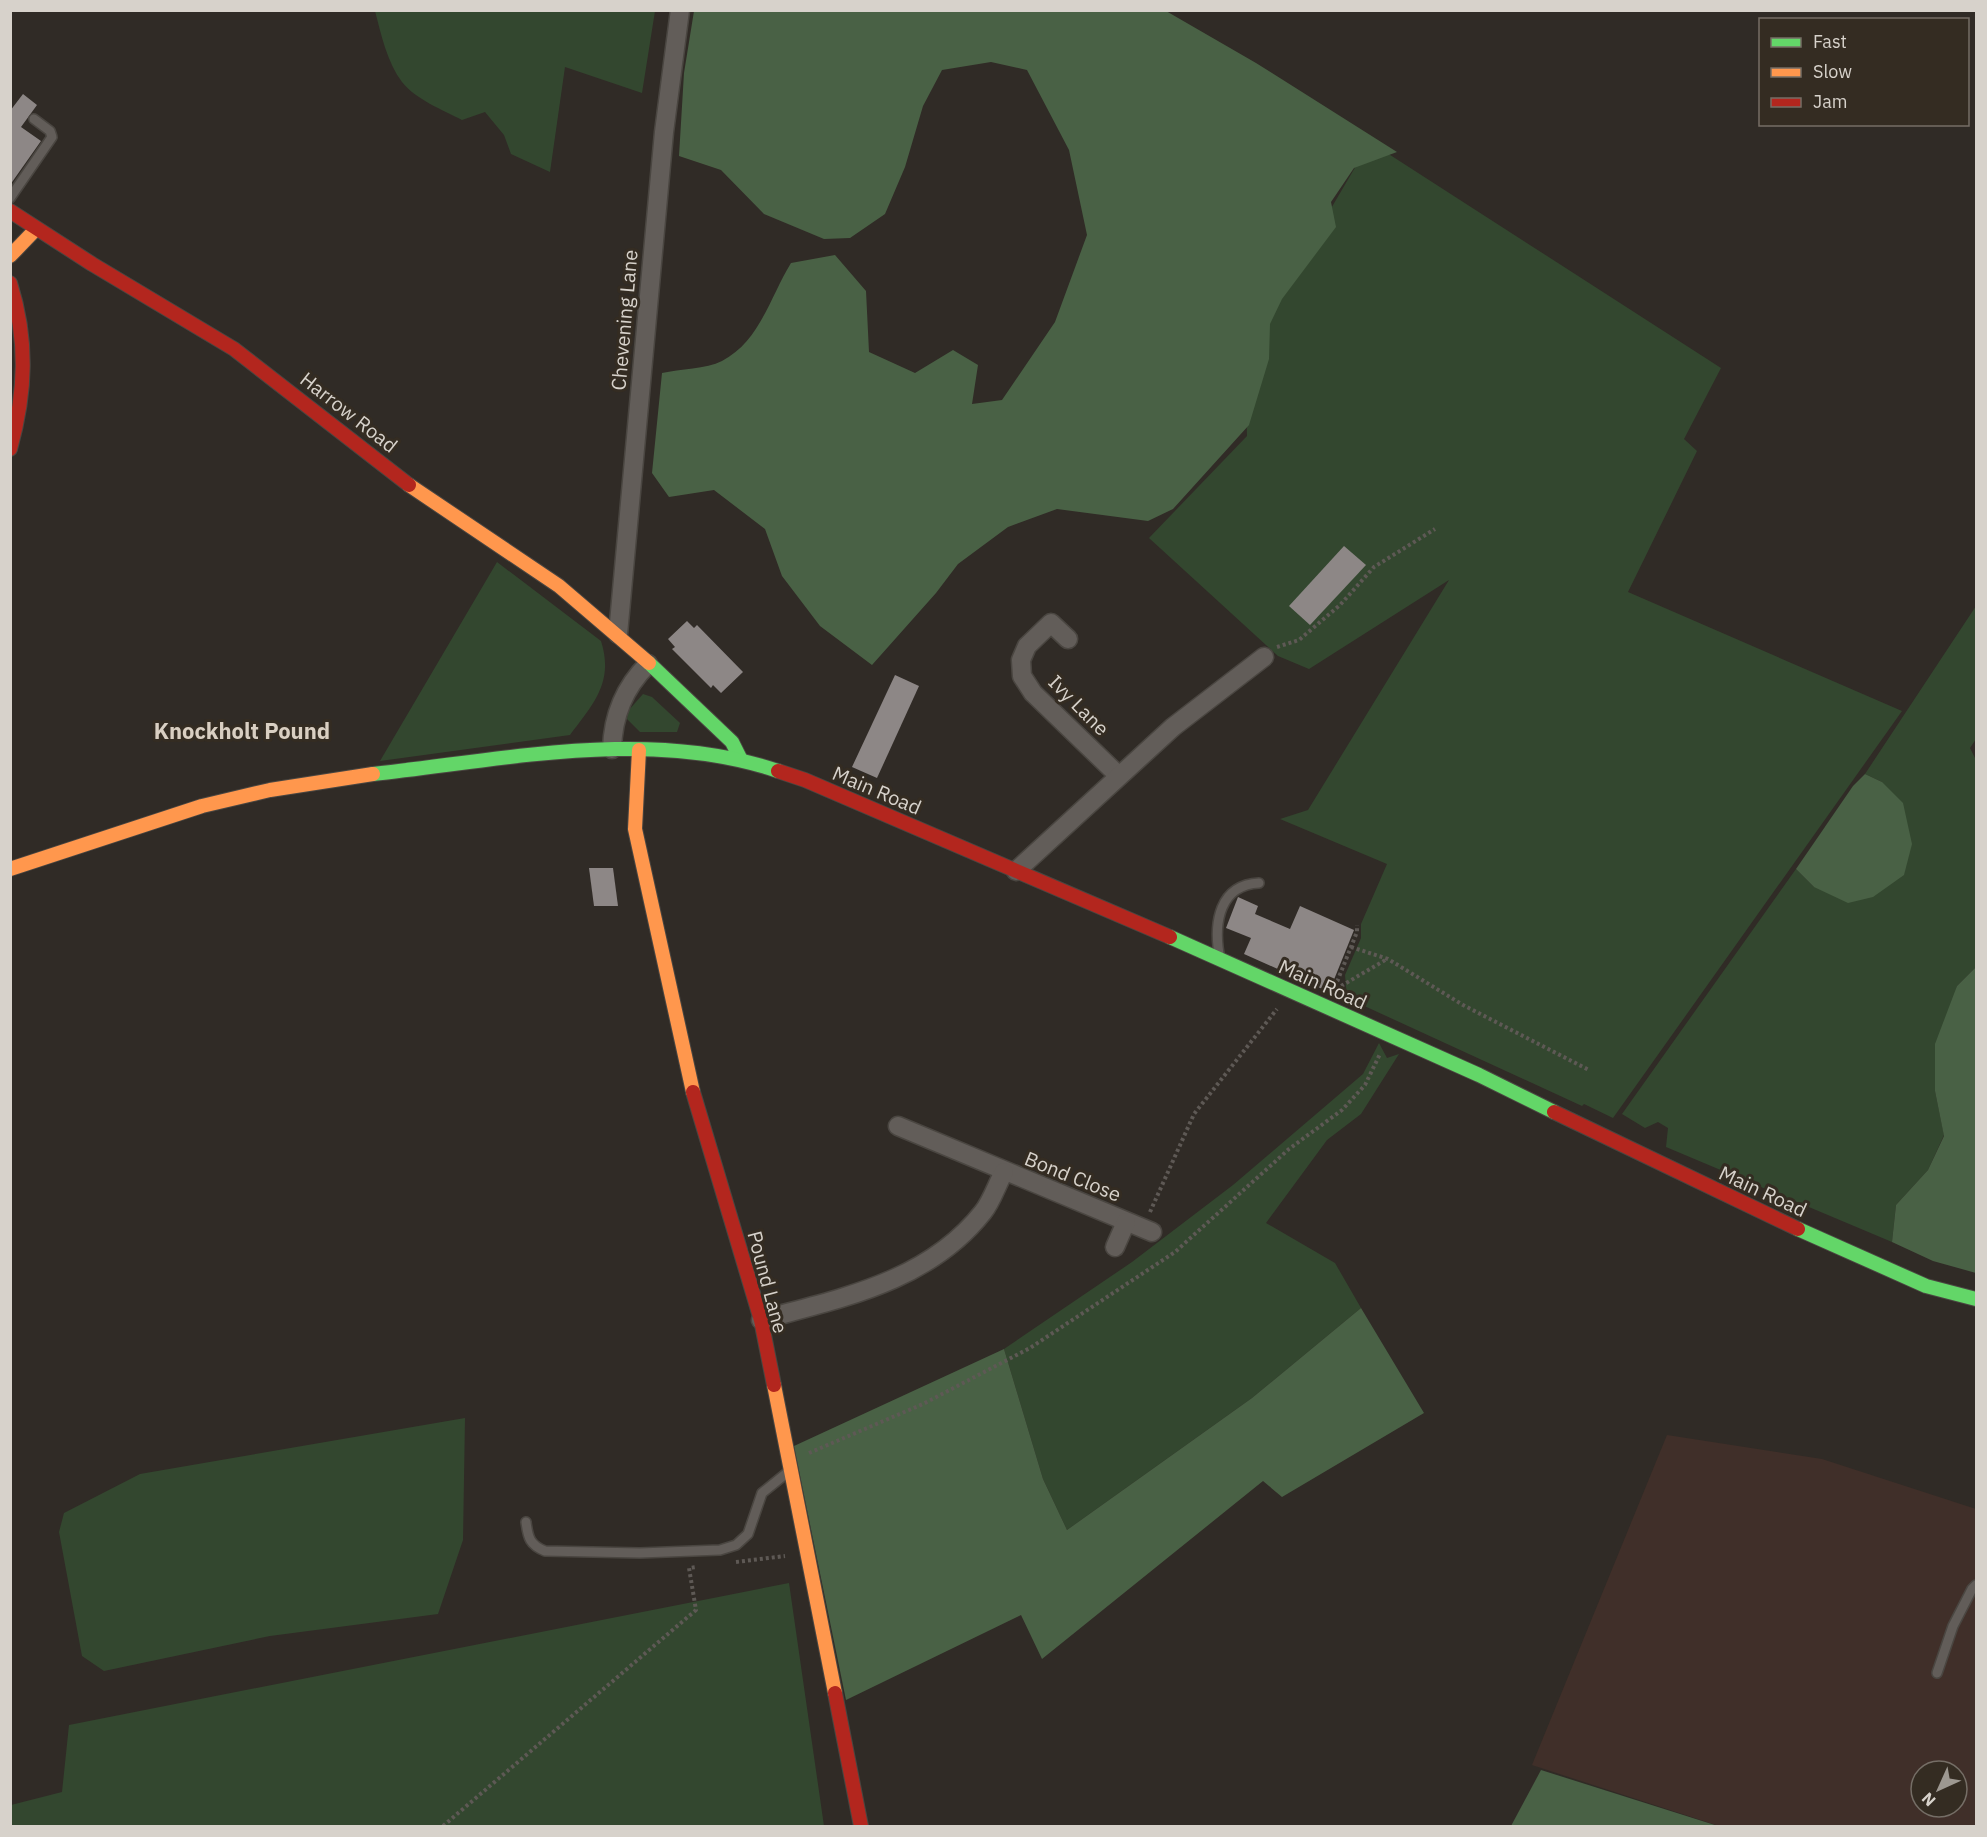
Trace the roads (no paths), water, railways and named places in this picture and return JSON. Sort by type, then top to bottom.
[{"type":"street","name":"Chevening Lane","points":[[618,634],[664,132],[680,10]]},
{"type":"street","name":"Harrow Road","points":[[10,211],[234,349],[431,502],[552,582],[618,634],[732,742],[740,758]]},
{"type":"street","points":[[10,256],[36,228]]},
{"type":"street","points":[[10,283],[23,331],[26,366],[23,404],[10,449]]},
{"type":"street","name":"Ivy Lane","points":[[1068,639],[1052,623],[1027,646],[1021,660],[1022,676],[1033,693],[1118,775]]},
{"type":"street","points":[[1016,871],[1118,775],[1173,727],[1264,657]]},
{"type":"street","points":[[612,749],[619,706],[632,681],[648,664]]},
{"type":"street","name":"Main Road","points":[[10,869],[168,816],[270,790],[398,770],[612,749],[705,753],[740,758],[805,780],[1220,959],[1479,1075],[1749,1208],[1926,1286],[1977,1299]]},
{"type":"street","name":"Pound Lane","points":[[639,750],[635,830],[688,1075],[761,1320],[861,1827]]},
{"type":"street","name":"Bond Close","points":[[911,1127],[1004,1172],[1141,1228],[1115,1247]]},
{"type":"street","name":"Bond Close","points":[[761,1320],[877,1288],[915,1270],[950,1245],[984,1211],[1004,1172]]},
{"type":"lane","points":[[10,198],[52,137],[50,131],[33,119]]},
{"type":"lane","points":[[1220,959],[1217,918],[1224,903],[1251,883],[1259,883]]},
{"type":"lane","points":[[526,1522],[528,1537],[535,1547],[545,1551],[640,1553],[720,1550],[736,1545],[748,1534],[762,1493],[789,1465]]},
{"type":"lane","points":[[1937,1673],[1953,1626],[1972,1588],[1977,1585]]},
{"type":"district","name":"Knockholt Pound","points":[[242,730]]}]
